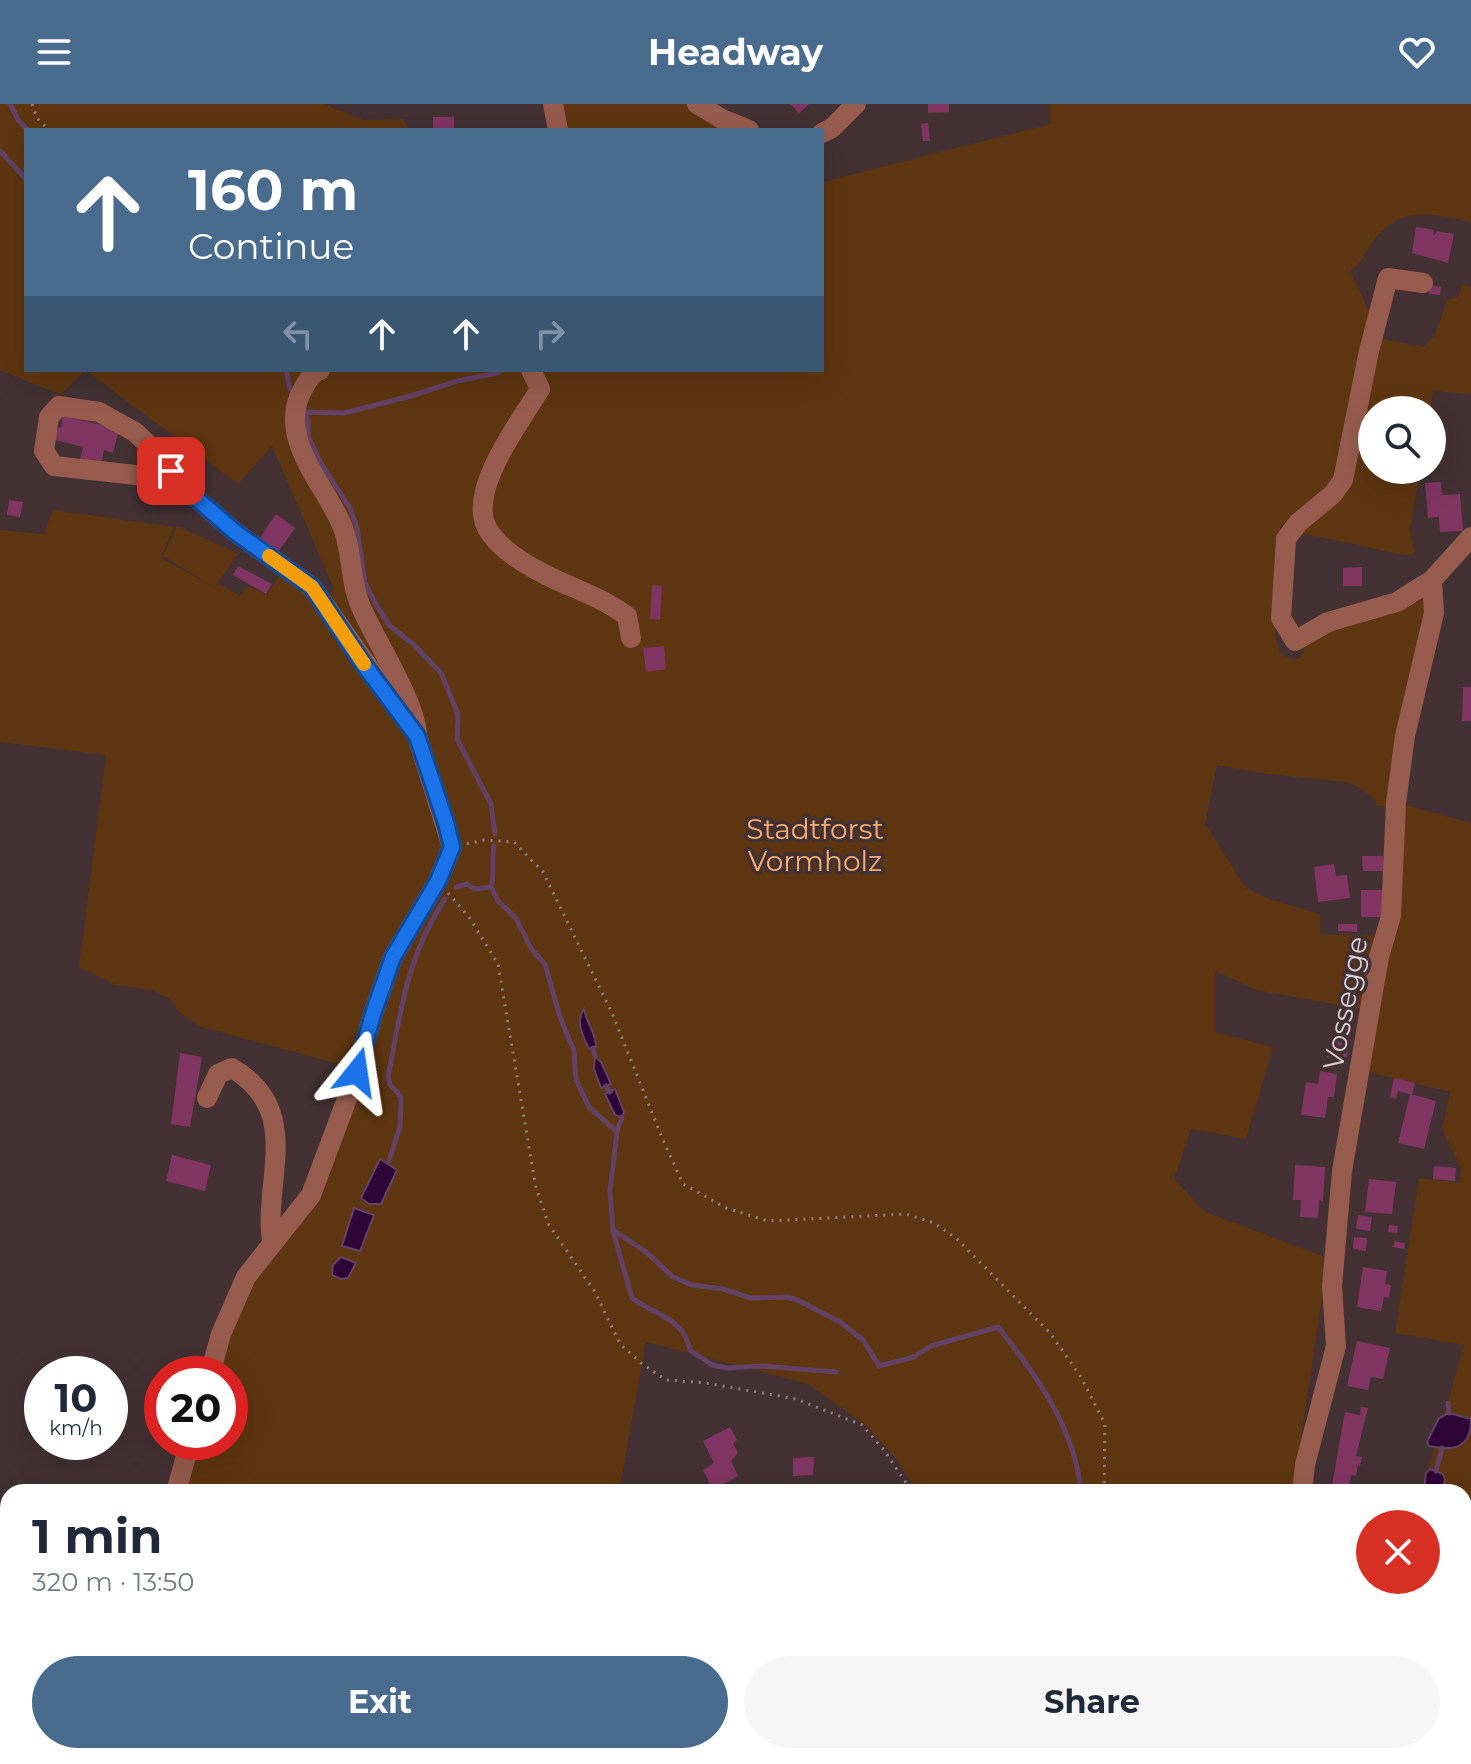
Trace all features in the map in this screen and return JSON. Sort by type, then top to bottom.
[{"type":"street","points":[[553,104],[558,128]]},
{"type":"street","points":[[697,104],[744,128]]},
{"type":"street","points":[[824,132],[856,104]]},
{"type":"street","points":[[1423,283],[1388,278],[1374,329],[1343,480],[1333,494],[1298,523],[1286,539],[1281,618],[1295,641],[1328,622],[1397,602],[1432,580],[1471,537]]},
{"type":"street","points":[[215,1356],[221,1334],[246,1277],[311,1195],[357,1072],[393,957],[438,881],[452,847],[417,728],[401,687],[359,603],[342,525],[301,453],[296,425],[301,392],[313,372]]},
{"type":"street","points":[[532,372],[540,389],[493,467],[485,488],[483,514],[487,528],[521,560],[608,602],[627,616],[631,638]]},
{"type":"street","points":[[181,485],[154,477],[54,466],[44,451],[49,417],[59,406],[99,412],[135,432],[161,457],[181,485],[235,532],[312,587],[417,736]]},
{"type":"street","name":"Vossegge","points":[[1303,1484],[1336,1346],[1332,1286],[1342,1171],[1379,957],[1391,916],[1396,803],[1405,736],[1434,613],[1432,580]]},
{"type":"street","points":[[207,1098],[218,1074],[232,1068],[260,1090],[273,1119],[277,1160],[269,1220],[272,1242]]},
{"type":"street","points":[[178,1484],[185,1460]]},
{"type":"path","points":[[32,104],[37,118],[47,128]]},
{"type":"path","points":[[452,847],[484,840],[514,842],[543,872],[612,1013],[683,1184],[726,1208],[768,1221],[906,1214],[934,1223],[956,1238],[1050,1333],[1081,1377],[1105,1424],[1104,1484]]},
{"type":"path","points":[[438,881],[469,917],[498,964],[536,1188],[549,1225],[595,1292],[620,1344],[666,1380],[706,1383],[796,1399],[862,1425],[884,1450],[907,1484]]},
{"type":"green space","points":[[0,104],[324,104],[363,120],[403,119],[408,128],[24,128],[24,372],[83,372],[61,395],[0,370]]},
{"type":"green space","points":[[557,104],[692,104],[729,128],[562,128]]},
{"type":"green space","name":"Stadtforst Vormholz","points":[[1049,104],[1471,104],[1471,222],[1433,215],[1409,216],[1398,220],[1377,236],[1350,271],[1373,319],[1337,477],[1305,510],[1281,526],[1275,635],[1280,653],[1294,660],[1301,657],[1314,637],[1422,596],[1429,607],[1391,807],[1375,805],[1376,800],[1346,782],[1217,765],[1205,824],[1246,888],[1269,899],[1320,914],[1320,934],[1380,936],[1366,1010],[1256,990],[1215,971],[1215,1032],[1273,1047],[1246,1139],[1191,1129],[1174,1179],[1205,1212],[1328,1258],[1294,1484],[913,1484],[893,1455],[864,1424],[808,1384],[646,1342],[620,1484],[181,1484],[189,1460],[248,1460],[248,1356],[218,1356],[246,1282],[313,1197],[445,840],[354,1068],[201,1027],[182,1015],[169,999],[152,990],[116,985],[79,967],[106,755],[0,742],[0,530],[44,534],[53,510],[174,527],[161,558],[212,586],[163,556],[177,526],[238,554],[214,588],[219,584],[240,596],[248,586],[267,595],[280,574],[322,602],[334,589],[272,446],[238,484],[88,372],[824,372],[824,181],[1050,124]]},
{"type":"green space","points":[[1462,285],[1471,287],[1471,394],[1433,391],[1432,396],[1364,396],[1378,338],[1423,347],[1436,332],[1447,300],[1458,297]]},
{"type":"green space","points":[[1358,420],[1358,484],[1418,484],[1410,530],[1415,554],[1405,555],[1295,532],[1338,502]]},
{"type":"green space","points":[[1399,803],[1471,823],[1471,1484],[1424,1484],[1464,1345],[1395,1333],[1419,1178],[1459,1183],[1461,1168],[1442,1130],[1450,1092],[1364,1071]]},
{"type":"shaded area","points":[[584,1009],[596,1042],[596,1047],[589,1049],[580,1024]]},
{"type":"shaded area","points":[[595,1056],[611,1084],[601,1088],[594,1069]]},
{"type":"shaded area","points":[[615,1089],[624,1112],[622,1117],[615,1115],[605,1094]]},
{"type":"shaded area","points":[[380,1159],[397,1170],[381,1204],[369,1204],[361,1198]]},
{"type":"shaded area","points":[[354,1208],[374,1215],[360,1251],[342,1246]]},
{"type":"shaded area","points":[[341,1257],[356,1263],[348,1278],[332,1275],[333,1265]]},
{"type":"shaded area","points":[[1449,1413],[1471,1419],[1468,1437],[1453,1448],[1429,1446],[1427,1442],[1439,1418]]},
{"type":"shaded area","points":[[1430,1469],[1443,1474],[1444,1484],[1425,1484],[1426,1473]]},
{"type":"building","points":[[790,104],[809,104],[799,113]]},
{"type":"building","points":[[928,104],[949,104],[949,112],[928,113]]},
{"type":"building","points":[[433,117],[454,117],[454,128],[433,128]]},
{"type":"building","points":[[928,123],[930,141],[923,141],[921,124]]},
{"type":"building","points":[[1416,227],[1434,230],[1433,235],[1436,231],[1454,234],[1448,263],[1412,253]]},
{"type":"building","points":[[1430,285],[1441,287],[1440,295],[1429,294]]},
{"type":"building","points":[[63,416],[119,429],[113,453],[104,450],[100,469],[79,464],[83,447],[52,439],[55,427],[61,428]]},
{"type":"building","points":[[1425,484],[1441,484],[1442,495],[1460,494],[1463,531],[1440,532],[1439,517],[1428,518]]},
{"type":"building","points":[[9,500],[23,502],[20,517],[7,515]]},
{"type":"building","points":[[276,514],[295,528],[278,552],[259,539]]},
{"type":"building","points":[[238,566],[272,584],[266,594],[233,575]]},
{"type":"building","points":[[1362,567],[1362,586],[1343,586],[1343,568]]},
{"type":"building","points":[[652,585],[662,586],[660,620],[650,619]]},
{"type":"building","points":[[664,646],[666,669],[646,672],[643,648]]},
{"type":"building","points":[[1463,687],[1471,687],[1471,721],[1462,721]]},
{"type":"building","points":[[1362,856],[1383,856],[1384,871],[1363,871]]},
{"type":"building","points":[[1334,864],[1336,876],[1347,875],[1350,898],[1318,902],[1314,867]]},
{"type":"building","points":[[1361,890],[1384,890],[1384,917],[1361,917]]},
{"type":"building","points":[[1338,924],[1357,924],[1357,932],[1338,931]]},
{"type":"building","points":[[1340,1007],[1353,1009],[1352,1018],[1338,1016]]},
{"type":"building","points":[[1331,1036],[1351,1039],[1346,1061],[1327,1057]]},
{"type":"building","points":[[180,1053],[202,1057],[190,1127],[171,1124]]},
{"type":"building","points":[[1320,1071],[1337,1074],[1334,1097],[1328,1097],[1325,1118],[1301,1115],[1306,1082],[1318,1084]]},
{"type":"building","points":[[1394,1078],[1415,1083],[1412,1095],[1398,1091],[1396,1099],[1390,1097]]},
{"type":"building","points":[[1410,1094],[1436,1101],[1424,1149],[1398,1143]]},
{"type":"building","points":[[172,1155],[211,1165],[205,1191],[166,1181]]},
{"type":"building","points":[[1295,1165],[1325,1167],[1323,1201],[1319,1200],[1318,1218],[1300,1217],[1301,1200],[1293,1200]]},
{"type":"building","points":[[1434,1166],[1456,1168],[1455,1181],[1433,1179]]},
{"type":"building","points":[[1369,1179],[1396,1182],[1392,1214],[1365,1212]]},
{"type":"building","points":[[1358,1215],[1372,1217],[1370,1231],[1356,1229]]},
{"type":"building","points":[[1389,1225],[1398,1226],[1397,1233],[1388,1232]]},
{"type":"building","points":[[1354,1237],[1367,1238],[1366,1251],[1353,1249]]},
{"type":"building","points":[[1395,1241],[1405,1243],[1404,1249],[1393,1247]]},
{"type":"building","points":[[1363,1267],[1387,1271],[1385,1284],[1391,1285],[1389,1298],[1384,1297],[1381,1311],[1357,1307]]},
{"type":"building","points":[[1357,1341],[1390,1348],[1383,1379],[1371,1377],[1368,1390],[1347,1386]]},
{"type":"building","points":[[1361,1407],[1368,1408],[1356,1456],[1362,1457],[1356,1476],[1351,1475],[1349,1484],[1332,1484],[1345,1412],[1360,1415]]},
{"type":"building","points":[[730,1427],[737,1440],[733,1443],[738,1453],[731,1461],[738,1476],[724,1484],[710,1484],[703,1470],[714,1463],[703,1441]]},
{"type":"building","points":[[814,1457],[813,1475],[793,1476],[793,1458]]},
{"type":"waterway","points":[[10,104],[26,128]]},
{"type":"waterway","points":[[0,151],[24,177]]},
{"type":"waterway","points":[[286,372],[290,389]]},
{"type":"waterway","points":[[495,834],[491,804],[457,739],[458,714],[441,673],[390,626],[378,608],[365,583],[357,528],[350,508],[322,465],[308,436],[308,420],[304,412],[344,413],[499,372]]},
{"type":"waterway","points":[[494,846],[491,887],[498,901],[516,918],[532,950],[545,964],[560,1017],[574,1051],[576,1080],[589,1107],[617,1132],[610,1191],[613,1230],[646,1252],[673,1277],[692,1285],[723,1289],[751,1298],[787,1297],[797,1300],[840,1322],[863,1340],[879,1366],[914,1357],[931,1346],[998,1327],[1027,1364],[1052,1404],[1071,1446],[1080,1484]]},
{"type":"waterway","points":[[456,887],[467,884],[475,889],[491,887]]},
{"type":"waterway","points":[[389,1161],[400,1127],[401,1097],[388,1077],[401,1007],[421,942],[445,899]]},
{"type":"waterway","points":[[593,1048],[595,1056]]},
{"type":"waterway","points":[[606,1086],[610,1092]]},
{"type":"waterway","points":[[617,1131],[622,1117]]},
{"type":"waterway","points":[[613,1231],[632,1298],[675,1324],[687,1339],[690,1350],[712,1365],[836,1372]]},
{"type":"waterway","points":[[1448,1403],[1449,1413]]},
{"type":"waterway","points":[[1436,1471],[1442,1448]]},
{"type":"slow traffic","points":[[269,556],[312,587],[364,664]]},
{"type":"route","points":[[171,471],[181,485],[235,532],[312,587],[417,736],[446,823],[452,847],[438,881],[393,957],[357,1072]]}]
